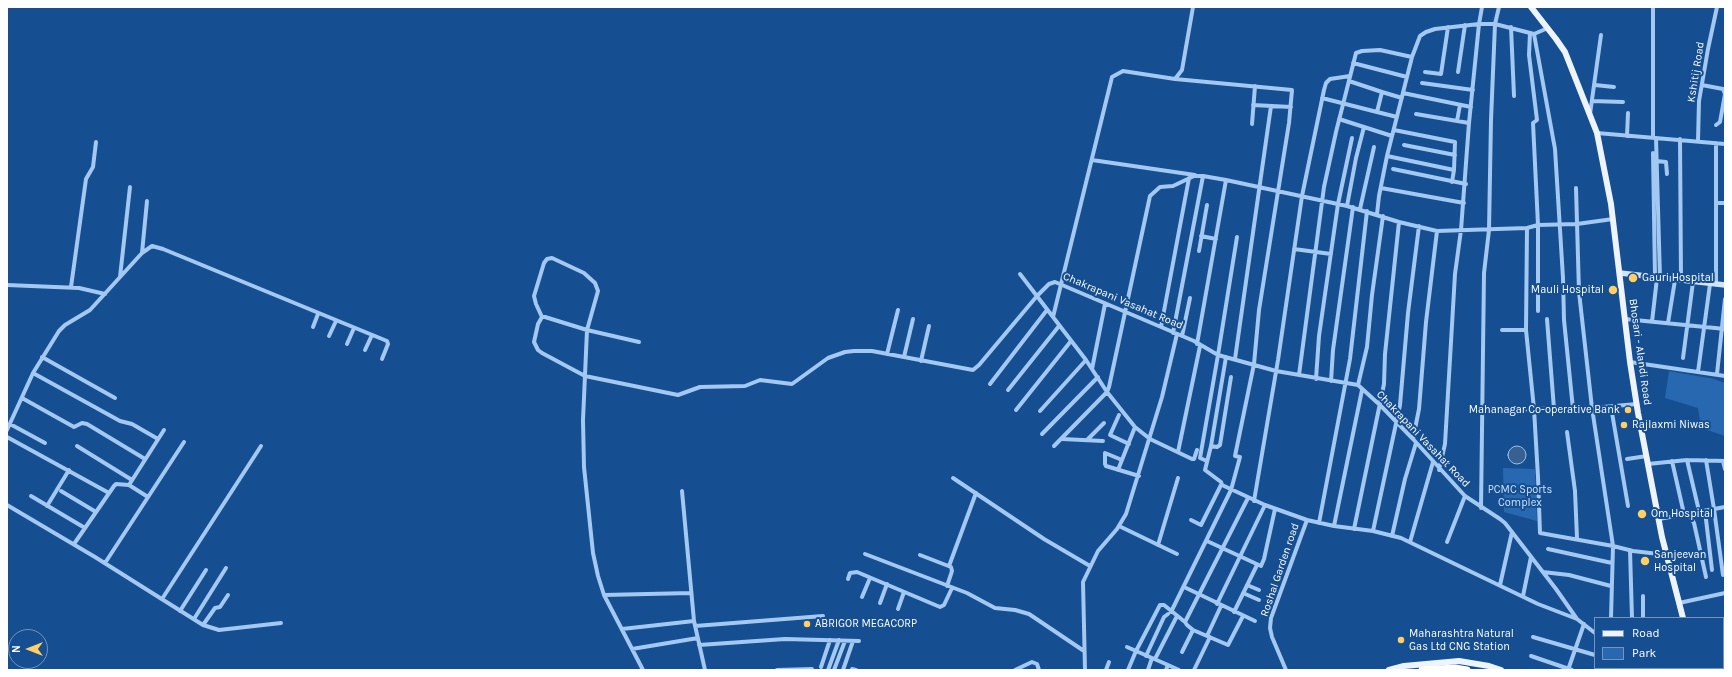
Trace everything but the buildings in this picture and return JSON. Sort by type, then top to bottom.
[{"type":"highway","points":[[1422,670],[1455,668],[1468,670]]},
{"type":"main road","name":"Bhosari - Alandi Road","points":[[1531,7],[1548,28],[1564,52],[1597,133],[1613,219],[1636,404],[1659,519],[1683,617]]},
{"type":"main road","points":[[1389,670],[1404,666],[1455,662],[1469,662],[1501,670]]},
{"type":"street","points":[[1174,79],[1182,70],[1192,7]]},
{"type":"street","points":[[1439,470],[1445,444],[1455,274],[1462,230],[1469,123],[1482,7]]},
{"type":"street","points":[[1481,508],[1484,273],[1489,230],[1491,120],[1495,24],[1499,7]]},
{"type":"street","points":[[1652,322],[1658,278],[1656,161],[1654,138],[1653,7]]},
{"type":"street","name":"Kshitij Road","points":[[1698,141],[1702,85],[1717,7]]},
{"type":"street","points":[[1377,214],[1387,156],[1412,57],[1420,36],[1435,29],[1479,24],[1495,24],[1532,33],[1548,28]]},
{"type":"street","points":[[1458,72],[1465,25]]},
{"type":"street","points":[[1425,72],[1441,74],[1448,27]]},
{"type":"street","points":[[1511,27],[1514,96]]},
{"type":"street","points":[[1532,33],[1555,149],[1564,326],[1573,409]]},
{"type":"street","points":[[1532,33],[1529,55],[1537,120],[1533,123],[1538,225],[1538,311]]},
{"type":"street","points":[[1590,114],[1601,35]]},
{"type":"street","points":[[1299,375],[1324,187],[1339,119],[1356,53],[1362,51],[1380,50],[1412,57]]},
{"type":"street","points":[[1353,63],[1407,77]]},
{"type":"street","points":[[1053,317],[1112,77],[1123,71],[1174,79],[1292,90],[1291,108],[1259,310],[1254,364],[1235,456],[1240,457],[1231,490],[1207,541],[1170,613],[1164,617],[1146,656]]},
{"type":"street","points":[[1254,500],[1276,371],[1302,196],[1322,98],[1326,83],[1330,79],[1350,76]]},
{"type":"street","points":[[1349,81],[1382,92],[1471,107]]},
{"type":"street","points":[[1422,83],[1473,90]]},
{"type":"street","points":[[1594,85],[1614,87]]},
{"type":"street","points":[[1702,85],[1723,89],[1725,94],[1720,122],[1716,125]]},
{"type":"street","points":[[1252,124],[1255,86]]},
{"type":"street","points":[[1377,112],[1382,92]]},
{"type":"street","points":[[1322,98],[1344,102],[1397,117]]},
{"type":"street","points":[[1592,101],[1623,102]]},
{"type":"street","points":[[1253,105],[1291,108]]},
{"type":"street","points":[[1458,121],[1460,105]]},
{"type":"street","points":[[1235,359],[1271,106]]},
{"type":"street","points":[[1627,136],[1628,113]]},
{"type":"street","points":[[1416,114],[1469,123]]},
{"type":"street","points":[[1339,119],[1392,136]]},
{"type":"street","points":[[1347,206],[1354,165],[1364,127]]},
{"type":"street","points":[[1394,130],[1454,142],[1455,155],[1452,182]]},
{"type":"street","points":[[1597,133],[1725,144]]},
{"type":"street","points":[[1316,378],[1319,336],[1338,204],[1352,138]]},
{"type":"street","points":[[1680,139],[1681,280]]},
{"type":"street","points":[[72,288],[86,179],[93,167],[96,142]]},
{"type":"street","points":[[1698,372],[1713,284],[1716,203],[1716,143]]},
{"type":"street","points":[[1404,145],[1455,155]]},
{"type":"street","points":[[1360,209],[1374,147]]},
{"type":"street","points":[[1653,152],[1658,278]]},
{"type":"street","points":[[1387,156],[1454,170]]},
{"type":"street","points":[[1092,160],[1226,180],[1353,207],[1400,222],[1437,231],[1527,228],[1538,225],[1577,224],[1613,219]]},
{"type":"street","points":[[1656,161],[1666,162],[1667,174]]},
{"type":"street","points":[[1393,169],[1466,184]]},
{"type":"street","points":[[1054,446],[1107,392],[1126,313],[1150,196],[1160,187],[1173,186],[1189,178],[1203,176]]},
{"type":"street","points":[[1085,670],[1085,617],[1082,586],[1085,576],[1098,551],[1119,526],[1126,514],[1150,439],[1162,397],[1175,334],[1203,176]]},
{"type":"street","points":[[1161,327],[1189,178]]},
{"type":"street","points":[[1178,452],[1199,345],[1226,180]]},
{"type":"street","points":[[120,278],[130,187]]},
{"type":"street","points":[[1381,188],[1464,203]]},
{"type":"street","points":[[1576,188],[1579,292],[1592,408],[1613,546],[1611,617]]},
{"type":"street","points":[[142,253],[146,202]]},
{"type":"street","points":[[1716,203],[1725,203]]},
{"type":"street","points":[[1199,251],[1207,205]]},
{"type":"street","points":[[1331,381],[1333,350],[1353,207]]},
{"type":"street","points":[[1319,523],[1344,383],[1350,359],[1367,211]]},
{"type":"street","points":[[1358,385],[1367,347],[1372,295],[1383,216]]},
{"type":"street","points":[[1354,529],[1381,406],[1400,222]]},
{"type":"street","points":[[1373,531],[1397,423],[1405,364],[1408,313],[1419,226]]},
{"type":"street","points":[[1527,228],[1526,330],[1534,409],[1540,533],[1577,538],[1630,550],[1667,554]]},
{"type":"street","points":[[1392,536],[1404,479],[1415,441],[1426,322],[1437,231]]},
{"type":"street","points":[[1201,236],[1216,239]]},
{"type":"street","points":[[1207,461],[1200,458],[1237,237]]},
{"type":"street","points":[[7,430],[33,373],[62,328],[87,313],[142,253],[152,246],[389,342],[382,359]]},
{"type":"street","points":[[1294,249],[1331,254]]},
{"type":"street","points":[[639,342],[587,330],[542,317],[534,296],[544,263],[547,259],[552,258],[584,273],[591,277],[598,287],[598,295],[587,330],[583,420],[584,467],[594,553],[598,576],[604,595],[644,670]]},
{"type":"street","points":[[1620,273],[1725,285]]},
{"type":"street","points":[[1020,274],[1086,360],[1107,392],[1135,427],[1150,439],[1192,459],[1194,459],[1197,450]]},
{"type":"street","points":[[1668,323],[1674,280]]},
{"type":"street","name":"Chakrapani Vasahat Road","points":[[1037,296],[1052,282],[1182,336],[1218,355],[1276,371],[1358,385],[1415,441],[1439,470],[1465,496],[1481,508],[1500,519],[1543,572],[1577,619],[1594,632]]},
{"type":"street","points":[[1683,358],[1693,282]]},
{"type":"street","points":[[7,285],[72,288],[105,294]]},
{"type":"street","points":[[542,317],[536,330],[534,342],[538,350],[585,376],[678,395],[700,387],[745,386],[760,380],[792,384],[828,358],[841,353],[864,350],[921,361],[975,369],[1037,296]]},
{"type":"street","points":[[1182,336],[1190,298]]},
{"type":"street","points":[[1717,374],[1725,299]]},
{"type":"street","points":[[1092,369],[1105,304]]},
{"type":"street","points":[[888,354],[898,310]]},
{"type":"street","points":[[990,384],[1047,310]]},
{"type":"street","points":[[313,327],[318,314]]},
{"type":"street","points":[[904,357],[913,319]]},
{"type":"street","points":[[1547,319],[1554,409]]},
{"type":"street","points":[[1625,319],[1723,329]]},
{"type":"street","points":[[329,336],[336,321]]},
{"type":"street","points":[[921,361],[929,326]]},
{"type":"street","points":[[1008,390],[1060,326]]},
{"type":"street","points":[[347,344],[354,328]]},
{"type":"street","points":[[1502,330],[1526,330]]},
{"type":"street","points":[[365,350],[372,335]]},
{"type":"street","points":[[1016,410],[1071,341]]},
{"type":"street","points":[[42,357],[115,398]]},
{"type":"street","points":[[1226,357],[1211,446],[1205,470],[1221,482],[1222,485],[1264,505],[1307,520],[1334,526],[1373,531],[1410,542],[1523,596],[1577,619]]},
{"type":"street","points":[[1040,411],[1086,360]]},
{"type":"street","points":[[1630,362],[1688,372],[1725,376]]},
{"type":"street","points":[[33,373],[120,421],[132,424],[158,439]]},
{"type":"street","points":[[1211,446],[1217,447],[1220,445],[1231,377]]},
{"type":"street","points":[[1042,434],[1098,378]]},
{"type":"street","points":[[1334,526],[1362,390]]},
{"type":"street","points":[[22,398],[72,426],[76,427],[82,423],[87,424],[145,459]]},
{"type":"street","points":[[1503,410],[1573,409],[1636,404]]},
{"type":"street","points":[[1611,407],[1628,506]]},
{"type":"street","points":[[1119,415],[1110,435],[1129,444]]},
{"type":"street","points":[[1087,440],[1104,423]]},
{"type":"street","points":[[10,424],[45,443]]},
{"type":"street","points":[[1118,470],[1135,427]]},
{"type":"street","points":[[129,485],[164,430]]},
{"type":"street","points":[[1567,432],[1575,491],[1577,538]]},
{"type":"street","points":[[7,437],[109,493]]},
{"type":"street","points":[[1062,439],[1103,441]]},
{"type":"street","points":[[105,563],[184,442]]},
{"type":"street","points":[[77,446],[132,480]]},
{"type":"street","points":[[162,599],[262,446]]},
{"type":"street","points":[[1122,460],[1104,453],[1105,465],[1139,476]]},
{"type":"street","points":[[1627,459],[1646,456]]},
{"type":"street","points":[[1648,464],[1687,460],[1724,461],[1725,470]]},
{"type":"street","points":[[1687,460],[1699,511]]},
{"type":"street","points":[[1706,460],[1723,575]]},
{"type":"street","points":[[1672,461],[1686,513],[1694,523],[1706,578]]},
{"type":"street","points":[[1410,542],[1432,462]]},
{"type":"street","points":[[47,506],[69,470]]},
{"type":"street","points":[[953,478],[1044,539],[1090,566]]},
{"type":"street","points":[[1158,545],[1178,478]]},
{"type":"street","points":[[74,544],[116,484],[129,485],[148,497]]},
{"type":"street","points":[[1191,520],[1202,525],[1222,485]]},
{"type":"street","points":[[61,491],[96,512]]},
{"type":"street","points":[[682,491],[691,593],[695,623],[705,670]]},
{"type":"street","points":[[949,566],[976,493]]},
{"type":"street","points":[[31,496],[85,528]]},
{"type":"street","points":[[1448,542],[1465,496]]},
{"type":"street","points":[[1185,622],[1248,498]]},
{"type":"street","points":[[7,505],[74,544],[204,625],[219,630],[281,623]]},
{"type":"street","points":[[1216,604],[1264,505]]},
{"type":"street","points":[[1659,519],[1725,507]]},
{"type":"street","points":[[1207,541],[1261,566],[1264,559],[1275,509]]},
{"type":"street","points":[[1705,511],[1712,570]]},
{"type":"street","name":"Roshal Garden road","points":[[1286,670],[1272,637],[1270,628],[1271,618],[1307,520]]},
{"type":"street","points":[[1119,526],[1177,554]]},
{"type":"street","points":[[1500,585],[1512,532]]},
{"type":"street","points":[[1548,549],[1612,563]]},
{"type":"street","points":[[1630,550],[1632,617]]},
{"type":"street","points":[[865,554],[967,593],[995,608],[1015,610],[1029,614],[1084,651]]},
{"type":"street","points":[[848,579],[850,573],[853,572],[887,584],[942,607],[944,606],[950,587],[952,569],[949,566],[920,555]]},
{"type":"street","points":[[1523,596],[1531,557]]},
{"type":"street","points":[[1234,612],[1257,565]]},
{"type":"street","points":[[194,619],[226,568]]},
{"type":"street","points":[[180,611],[206,570]]},
{"type":"street","points":[[1543,572],[1569,575],[1611,586]]},
{"type":"street","points":[[862,597],[870,578]]},
{"type":"street","points":[[880,603],[887,584]]},
{"type":"street","points":[[1247,585],[1260,590]]},
{"type":"street","points":[[1184,587],[1199,596],[1255,622]]},
{"type":"street","points":[[898,609],[904,592]]},
{"type":"street","points":[[604,595],[691,593]]},
{"type":"street","points":[[1243,593],[1259,600]]},
{"type":"street","points":[[1679,603],[1725,594]]},
{"type":"street","points":[[204,625],[214,608],[220,607],[228,595]]},
{"type":"street","points":[[1643,596],[1643,617]]},
{"type":"street","points":[[1128,670],[1136,651],[1160,605],[1164,605],[1170,613],[1177,616],[1193,630],[1228,646],[1242,616]]},
{"type":"street","points":[[1194,670],[1221,606]]},
{"type":"street","points":[[622,629],[695,623],[823,616]]},
{"type":"street","points":[[1148,670],[1177,616]]},
{"type":"street","points":[[1530,656],[1570,670],[1575,649],[1584,624]]},
{"type":"street","points":[[1182,652],[1193,630]]},
{"type":"street","points":[[632,649],[698,638]]},
{"type":"street","points":[[1533,638],[1594,655]]},
{"type":"street","points":[[699,645],[785,639],[859,641]]},
{"type":"street","points":[[822,667],[830,640]]},
{"type":"street","points":[[828,670],[839,640]]},
{"type":"street","points":[[834,670],[845,641]]},
{"type":"street","points":[[843,670],[853,641]]},
{"type":"street","points":[[1126,647],[1154,659],[1167,668],[1179,670]]},
{"type":"street","points":[[1015,670],[1032,662],[1037,664],[1039,670]]},
{"type":"street","points":[[1106,670],[1109,662]]},
{"type":"street","points":[[1455,662],[1455,670]]},
{"type":"street","points":[[1468,670],[1469,662]]},
{"type":"street","points":[[776,670],[812,668]]},
{"type":"green space","points":[[1669,371],[1714,379],[1725,383],[1725,436],[1701,428],[1698,408],[1665,398]]},
{"type":"green space","name":"PCMC Sports Complex","points":[[1503,468],[1535,469],[1537,521],[1504,512]]},
{"type":"shaded area","points":[[1517,446],[1523,449],[1526,455],[1523,461],[1517,464],[1511,461],[1508,455],[1511,449]]},
{"type":"place","name":"Gauri Hospital","points":[[1633,278]]},
{"type":"place","name":"Mauli Hospital","points":[[1613,290]]},
{"type":"place","name":"Mahanagar Co-operative Bank","points":[[1628,410]]},
{"type":"place","name":"Rajlaxmi Niwas","points":[[1624,425]]},
{"type":"place","name":"Om Hospital","points":[[1642,514]]},
{"type":"place","name":"Sanjeevan Hospital","points":[[1645,561]]},
{"type":"place","name":"ABRIGOR MEGACORP","points":[[807,624]]},
{"type":"place","name":"Maharashtra Natural Gas Ltd CNG Station","points":[[1401,640]]}]
